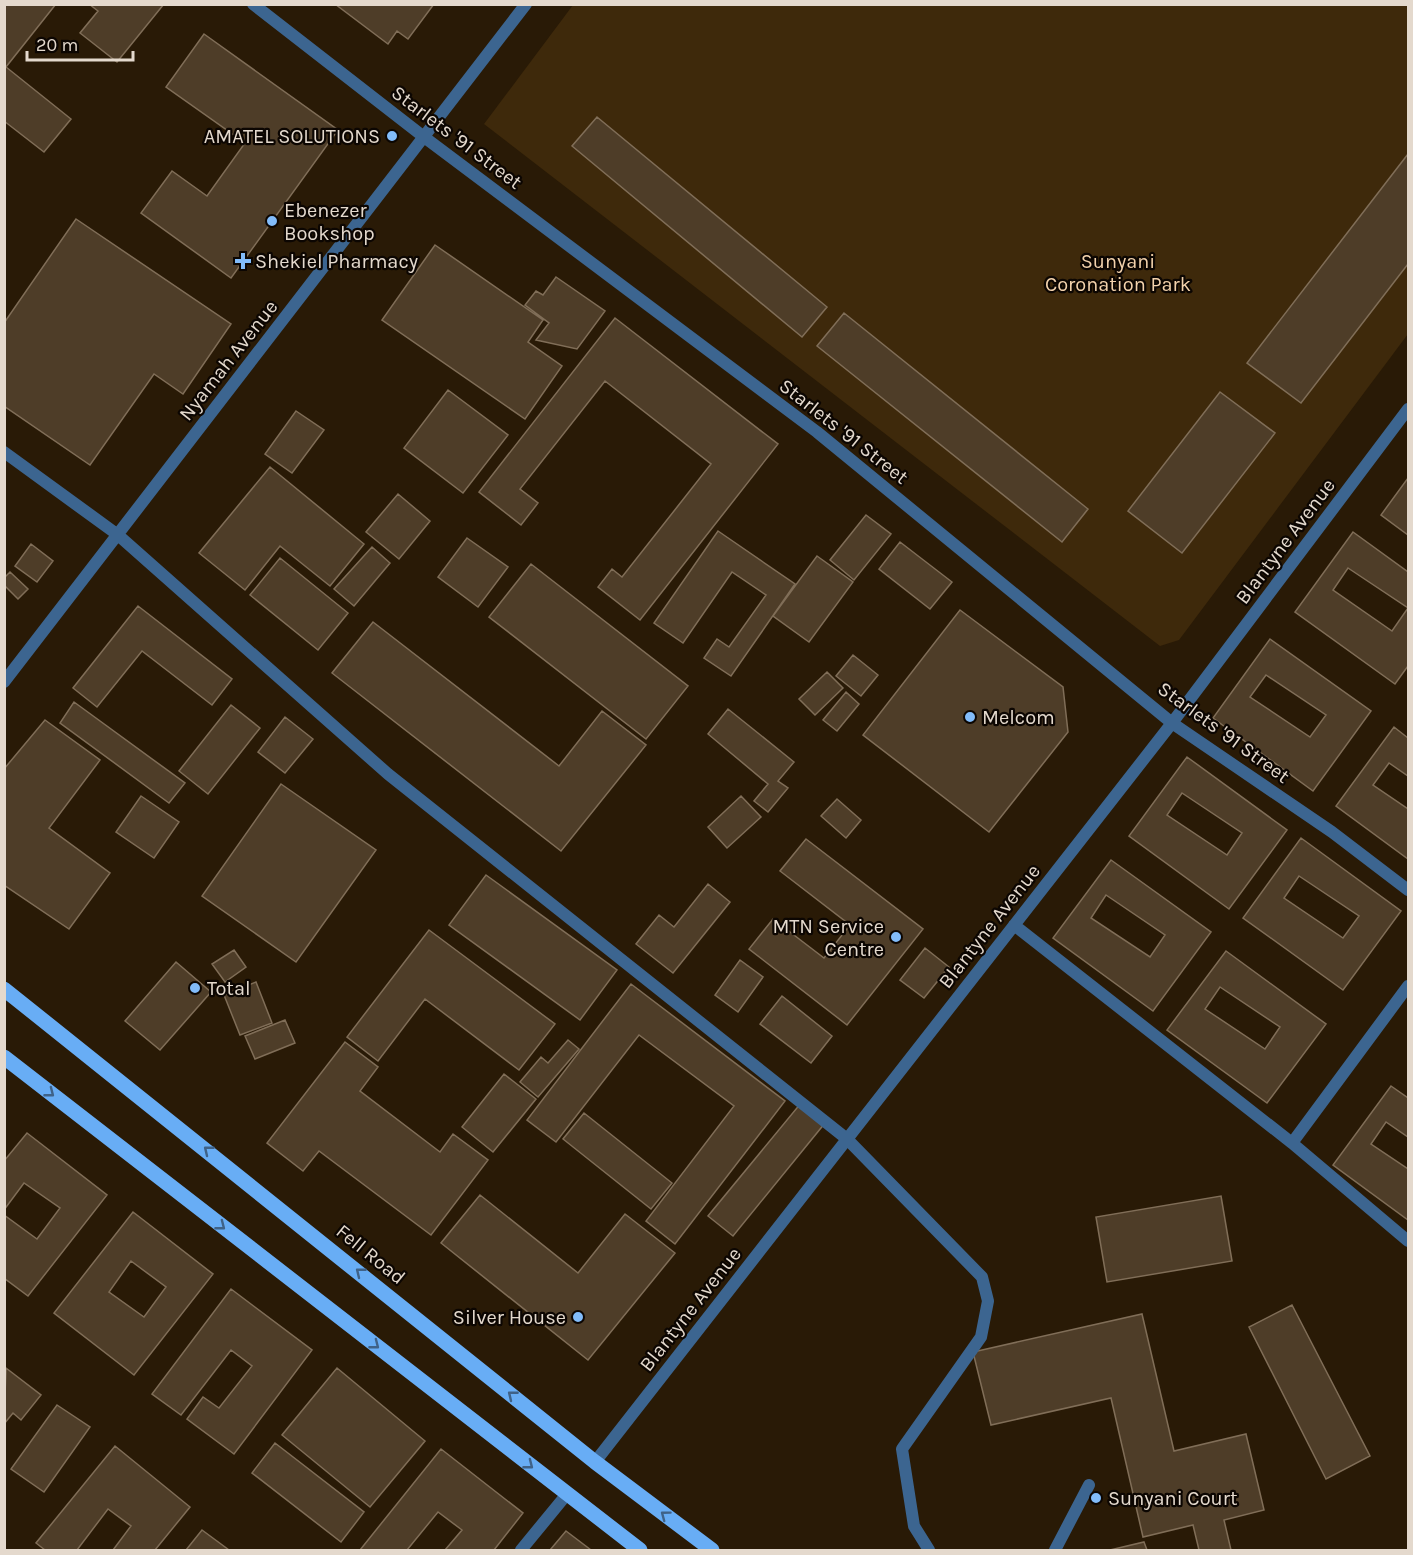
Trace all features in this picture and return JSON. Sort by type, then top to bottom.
[{"type":"main road","name":"Fell Road","points":[[4,989],[595,1462],[712,1551]]},
{"type":"main road","points":[[4,1057],[640,1551]]},
{"type":"street","name":"Starlets '91 Street","points":[[253,4],[424,137],[817,432],[1172,723],[1332,832],[1408,890]]},
{"type":"street","name":"Nyamah Avenue","points":[[4,682],[526,4]]},
{"type":"street","name":"Blantyne Avenue","points":[[595,1462],[1172,723],[1408,410]]},
{"type":"street","points":[[4,452],[118,535],[388,774],[847,1139],[982,1277],[988,1301],[981,1337],[902,1449],[914,1526],[929,1551]]},
{"type":"street","points":[[1014,925],[1292,1143],[1408,1240]]},
{"type":"street","points":[[1292,1143],[1408,986]]},
{"type":"street","points":[[1055,1551],[1089,1485]]},
{"type":"street","points":[[521,1551],[567,1494]]},
{"type":"green space","name":"Sunyani Coronation Park","points":[[573,5],[1408,5],[1408,334],[1179,640],[1160,646],[484,124]]},
{"type":"building","points":[[4,4],[56,4],[6,67],[71,119],[44,152],[4,121]]},
{"type":"building","points":[[89,4],[164,4],[117,62],[80,33],[98,11]]},
{"type":"building","points":[[335,4],[434,4],[408,39],[397,31],[388,44]]},
{"type":"building","points":[[204,34],[338,130],[231,278],[141,213],[172,171],[207,196],[245,143],[166,87]]},
{"type":"building","points":[[597,117],[827,307],[802,337],[572,146]]},
{"type":"building","points":[[1408,154],[1408,264],[1301,403],[1247,363]]},
{"type":"building","points":[[76,219],[231,324],[183,394],[154,374],[90,465],[4,406],[4,323]]},
{"type":"building","points":[[435,245],[543,320],[528,342],[562,366],[525,419],[382,320]]},
{"type":"building","points":[[556,277],[605,311],[577,349],[536,340],[549,323],[525,305],[536,291],[543,295]]},
{"type":"building","points":[[844,313],[1088,509],[1062,542],[817,346]]},
{"type":"building","points":[[615,318],[778,444],[640,620],[598,587],[612,569],[622,577],[711,464],[605,381],[520,489],[538,503],[521,525],[479,492]]},
{"type":"building","points":[[448,390],[508,435],[463,493],[404,448]]},
{"type":"building","points":[[1220,392],[1275,433],[1182,553],[1128,511]]},
{"type":"building","points":[[296,411],[324,430],[292,473],[265,454]]},
{"type":"building","points":[[270,467],[364,544],[330,586],[280,546],[245,590],[199,553]]},
{"type":"building","points":[[1408,478],[1408,535],[1381,515]]},
{"type":"building","points":[[398,494],[430,521],[399,559],[366,532]]},
{"type":"building","points":[[866,515],[891,534],[854,580],[830,560]]},
{"type":"building","points":[[718,531],[795,584],[731,676],[704,658],[717,639],[729,647],[766,595],[732,572],[683,643],[654,623]]},
{"type":"building","points":[[1353,532],[1408,572],[1408,608],[1408,666],[1395,684],[1295,612]],"holes":[[[1348,568],[1408,608],[1392,631],[1333,590]]]},
{"type":"building","points":[[467,538],[508,567],[478,607],[438,577]]},
{"type":"building","points":[[900,542],[952,582],[930,609],[879,569]]},
{"type":"building","points":[[31,544],[53,561],[37,582],[15,566]]},
{"type":"building","points":[[372,547],[390,563],[354,606],[334,589]]},
{"type":"building","points":[[817,556],[853,582],[809,642],[773,616]]},
{"type":"building","points":[[280,558],[348,613],[318,650],[250,595]]},
{"type":"building","points":[[531,564],[688,686],[646,739],[489,617]]},
{"type":"building","points":[[10,572],[28,589],[18,599],[4,585],[4,578]]},
{"type":"building","points":[[138,606],[232,679],[212,705],[142,651],[97,707],[73,688]]},
{"type":"building","points":[[960,610],[1063,687],[1068,732],[989,832],[863,735]]},
{"type":"building","points":[[373,622],[559,766],[602,711],[646,745],[561,851],[332,673]]},
{"type":"building","points":[[1270,639],[1371,711],[1313,791],[1213,718]],"holes":[[[1266,675],[1326,715],[1310,737],[1250,697]]]},
{"type":"building","points":[[853,655],[878,675],[861,696],[836,676]]},
{"type":"building","points":[[827,672],[843,688],[815,715],[799,699]]},
{"type":"building","points":[[846,692],[859,704],[837,731],[823,720]]},
{"type":"building","points":[[74,702],[185,783],[169,803],[60,723]]},
{"type":"building","points":[[231,705],[260,728],[208,794],[179,771]]},
{"type":"building","points":[[728,709],[794,762],[778,781],[788,788],[768,812],[754,801],[768,784],[708,734]]},
{"type":"building","points":[[285,717],[313,739],[285,773],[258,752]]},
{"type":"building","points":[[45,720],[100,760],[49,828],[110,873],[69,929],[4,885],[4,769]]},
{"type":"building","points":[[1394,727],[1408,738],[1408,776],[1389,763],[1373,785],[1408,809],[1408,859],[1336,806]]},
{"type":"building","points":[[1187,757],[1287,830],[1229,909],[1129,836]],"holes":[[[1182,793],[1242,833],[1227,855],[1167,815]]]},
{"type":"building","points":[[281,784],[376,850],[296,962],[202,896]]},
{"type":"building","points":[[141,796],[179,822],[154,858],[116,832]]},
{"type":"building","points":[[741,796],[761,817],[727,848],[708,827]]},
{"type":"building","points":[[837,799],[861,820],[846,838],[821,816]]},
{"type":"building","points":[[1301,838],[1401,911],[1343,990],[1243,918]],"holes":[[[1299,876],[1359,916],[1343,938],[1284,898]]]},
{"type":"building","points":[[806,839],[923,929],[847,1025],[749,949],[773,919],[824,958],[850,925],[780,871]]},
{"type":"building","points":[[1111,860],[1211,932],[1153,1011],[1053,938]],"holes":[[[1106,895],[1165,935],[1150,957],[1091,918]]]},
{"type":"building","points":[[486,875],[617,970],[580,1020],[449,925]]},
{"type":"building","points":[[708,884],[730,902],[673,973],[636,944],[659,915],[674,927]]},
{"type":"building","points":[[429,930],[555,1024],[519,1070],[425,999],[378,1061],[347,1037]]},
{"type":"building","points":[[925,948],[949,967],[924,998],[900,980]]},
{"type":"building","points":[[234,950],[246,967],[225,982],[212,964]]},
{"type":"building","points":[[1226,951],[1326,1024],[1267,1103],[1167,1030]],"holes":[[[1220,987],[1280,1027],[1265,1049],[1205,1009]]]},
{"type":"building","points":[[740,960],[763,977],[738,1012],[715,995]]},
{"type":"building","points":[[176,962],[211,992],[160,1050],[125,1021]]},
{"type":"building","points":[[256,982],[272,1023],[240,1035],[224,995]]},
{"type":"building","points":[[631,984],[785,1101],[675,1244],[646,1221],[734,1106],[639,1035],[556,1142],[527,1120]]},
{"type":"building","points":[[782,996],[832,1036],[811,1063],[760,1024]]},
{"type":"building","points":[[285,1020],[295,1043],[255,1059],[245,1036]]},
{"type":"building","points":[[568,1040],[579,1049],[538,1097],[520,1082],[541,1057],[548,1063]]},
{"type":"building","points":[[345,1042],[378,1067],[360,1091],[440,1152],[453,1134],[488,1160],[431,1235],[319,1151],[303,1171],[267,1143]]},
{"type":"building","points":[[504,1074],[536,1099],[493,1152],[462,1127]]},
{"type":"building","points":[[1391,1086],[1408,1098],[1408,1137],[1386,1122],[1371,1144],[1408,1169],[1408,1220],[1333,1165]]},
{"type":"building","points":[[801,1103],[825,1123],[733,1236],[708,1216]]},
{"type":"building","points":[[584,1113],[672,1183],[651,1209],[563,1139]]},
{"type":"building","points":[[27,1133],[107,1195],[28,1296],[4,1278],[4,1215],[37,1239],[60,1208],[24,1183],[4,1210],[4,1161]]},
{"type":"building","name":"Silver House","points":[[480,1195],[578,1273],[625,1214],[675,1253],[588,1360],[441,1243]]},
{"type":"building","points":[[1221,1196],[1232,1261],[1107,1282],[1096,1217]]},
{"type":"building","points":[[133,1212],[213,1274],[134,1375],[54,1313]],"holes":[[[131,1261],[166,1287],[144,1317],[109,1292]]]},
{"type":"building","points":[[231,1289],[312,1350],[234,1454],[187,1419],[203,1397],[219,1408],[252,1366],[231,1350],[181,1415],[152,1394]]},
{"type":"building","points":[[1292,1305],[1370,1456],[1326,1479],[1249,1327]]},
{"type":"building","points":[[1142,1314],[1174,1451],[1246,1434],[1264,1510],[1224,1520],[1231,1550],[1199,1550],[1193,1525],[1143,1537],[1111,1398],[991,1425],[973,1352]]},
{"type":"building","points":[[6,1368],[41,1395],[21,1420],[13,1413],[4,1424]]},
{"type":"building","points":[[337,1368],[425,1441],[370,1507],[282,1435]]},
{"type":"building","points":[[57,1405],[90,1427],[44,1492],[11,1469]]},
{"type":"building","points":[[275,1443],[364,1512],[341,1542],[252,1473]]},
{"type":"building","points":[[115,1446],[190,1507],[155,1550],[113,1550],[131,1526],[108,1509],[77,1550],[45,1550],[36,1543]]},
{"type":"building","points":[[441,1449],[523,1513],[494,1550],[445,1550],[462,1530],[438,1512],[407,1550],[360,1550]]},
{"type":"building","points":[[202,1530],[229,1550],[186,1550]]},
{"type":"building","points":[[566,1531],[591,1550],[550,1550]]},
{"type":"building","points":[[1144,1542],[1147,1550],[1110,1550]]},
{"type":"place","name":"AMATEL SOLUTIONS","points":[[392,136]]},
{"type":"place","name":"Ebenezer Bookshop","points":[[272,221]]},
{"type":"place","name":"Shekiel Pharmacy","points":[[243,261]]},
{"type":"place","name":"Melcom","points":[[970,717]]},
{"type":"place","name":"MTN Service Centre","points":[[896,937]]},
{"type":"place","name":"Total","points":[[195,988]]},
{"type":"place","name":"Silver House","points":[[578,1317]]},
{"type":"place","name":"Sunyani Court","points":[[1096,1498]]}]
